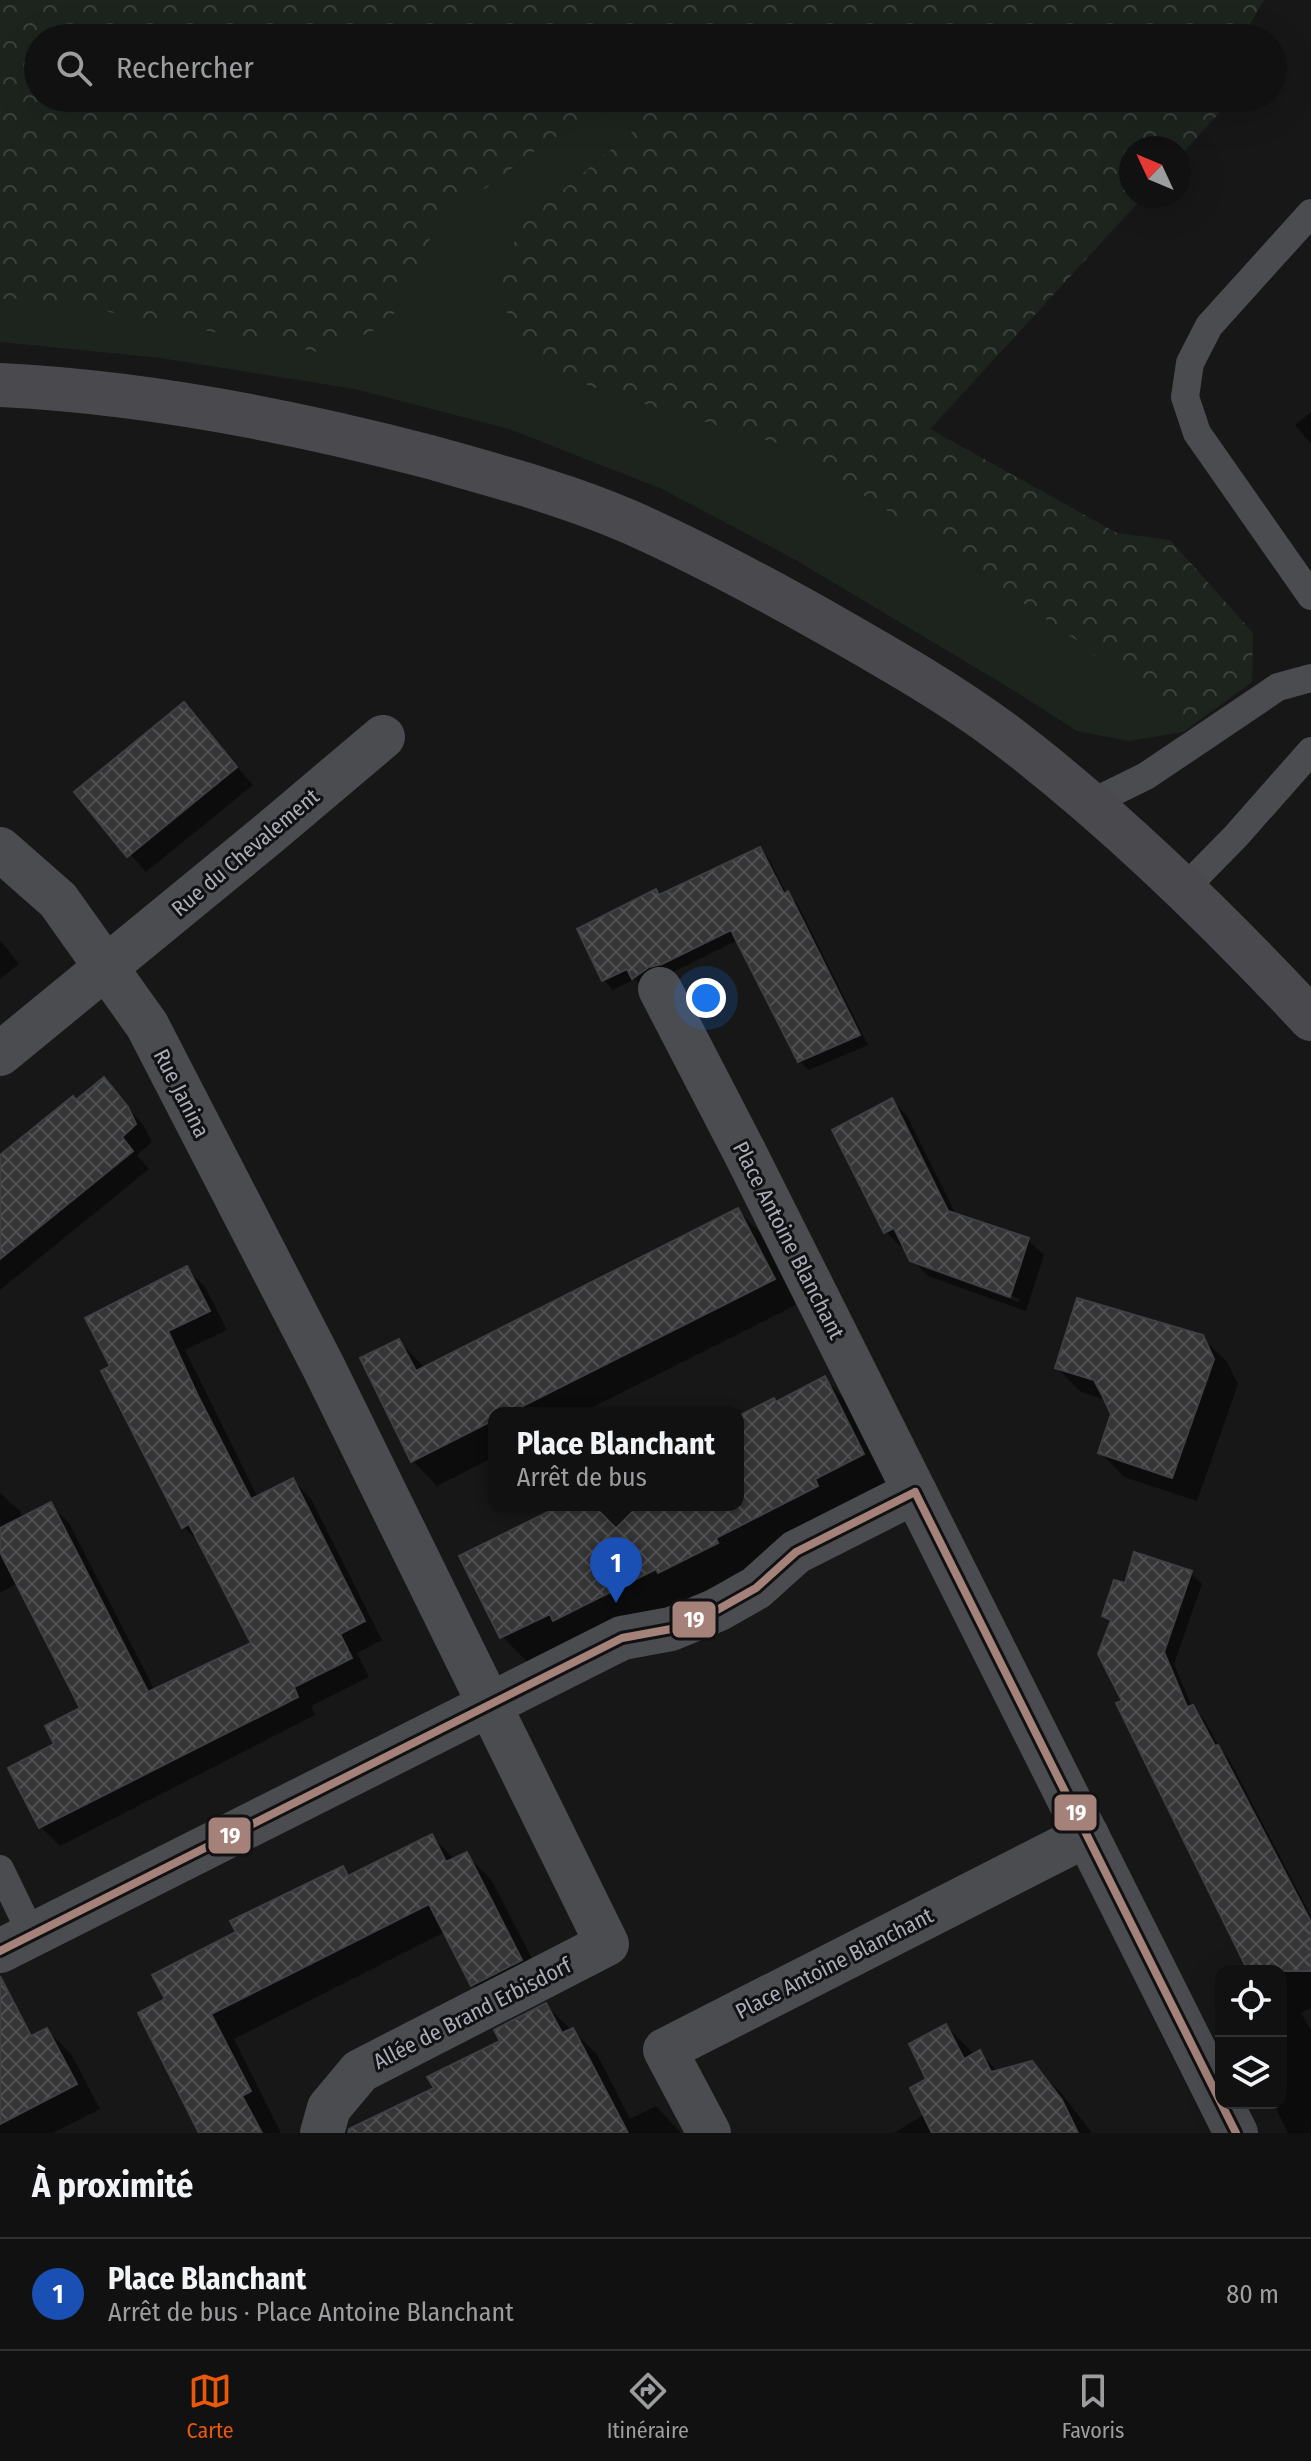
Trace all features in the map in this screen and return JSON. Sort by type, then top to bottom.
[{"type":"main road","points":[[0,385],[183,403],[354,437],[521,482],[627,521],[746,577],[926,680],[1003,733],[1089,804],[1238,941],[1311,1019]]},
{"type":"street","name":"Rue du Chevalement","points":[[0,1054],[383,737]]},
{"type":"street","name":"Rue Janina","points":[[0,849],[58,900],[147,1025],[323,1366],[489,1704]]},
{"type":"street","name":"Place Antoine Blanchant","points":[[660,989],[1236,2133]]},
{"type":"street","points":[[16,1943],[622,1638],[671,1629],[717,1610],[756,1588],[796,1552],[915,1492]]},
{"type":"street","name":"Allée de Brand Erbisdorf","points":[[322,2133],[329,2108],[360,2071],[607,1944],[489,1704]]},
{"type":"street","name":"Place Antoine Blanchant","points":[[709,2133],[665,2050],[1087,1835]]},
{"type":"lane","points":[[1311,213],[1209,326],[1190,363],[1185,397],[1197,433],[1311,596]]},
{"type":"lane","points":[[1089,804],[1146,776],[1278,687],[1311,678]]},
{"type":"lane","points":[[1183,890],[1236,836],[1311,751]]},
{"type":"lane","points":[[0,1869],[16,1943]]},
{"type":"green space","points":[[0,0],[1264,0],[1250,24],[24,24],[24,112],[608,112],[548,141],[437,225],[389,324],[323,353],[40,299],[0,299]]},
{"type":"green space","points":[[608,112],[621,112],[632,132],[521,225],[498,287],[529,364],[627,399],[786,446],[931,539],[1079,642],[1183,732],[1129,741],[1077,731],[794,559],[662,489],[509,429],[355,389],[160,358],[0,342],[0,299],[40,299],[323,353],[389,324],[437,225],[548,141]]},
{"type":"green space","points":[[621,112],[1220,112],[1191,144],[1191,136],[1119,136],[1119,208],[1133,208],[930,429],[1117,533],[1170,540],[1253,633],[1252,682],[1183,732],[1079,642],[931,539],[786,446],[627,399],[529,364],[497,288],[521,225],[632,132]]},
{"type":"building","points":[[184,702],[237,767],[127,857],[74,792]]},
{"type":"building","points":[[760,847],[784,894],[788,891],[860,1035],[798,1062],[731,930],[662,964],[649,967],[632,979],[627,969],[602,981],[577,929],[656,889],[659,895]]},
{"type":"building","points":[[104,1077],[128,1107],[136,1124],[122,1137],[133,1151],[0,1259],[0,1155],[73,1096],[76,1100]]},
{"type":"building","points":[[892,1098],[948,1211],[1029,1238],[1010,1297],[910,1261],[894,1228],[884,1233],[832,1130]]},
{"type":"building","points":[[738,1208],[775,1279],[521,1407],[488,1407],[488,1423],[411,1462],[360,1358],[399,1339],[416,1371]]},
{"type":"building","points":[[187,1266],[210,1311],[168,1331],[198,1396],[251,1499],[293,1478],[365,1621],[340,1634],[352,1658],[294,1687],[298,1697],[39,1828],[8,1768],[54,1744],[45,1726],[80,1708],[0,1552],[0,1528],[51,1502],[148,1692],[251,1643],[189,1524],[182,1528],[101,1371],[110,1366],[85,1318]]},
{"type":"building","points":[[1077,1298],[1203,1335],[1214,1359],[1172,1478],[1098,1453],[1111,1414],[1103,1397],[1094,1380],[1055,1368]]},
{"type":"building","points":[[825,1376],[864,1454],[815,1479],[818,1486],[716,1538],[718,1543],[658,1573],[656,1569],[553,1621],[550,1614],[500,1638],[459,1556],[550,1511],[744,1511],[744,1413],[774,1398],[776,1402]]},
{"type":"building","points":[[1134,1552],[1192,1571],[1164,1652],[1187,1707],[1193,1705],[1215,1746],[1218,1745],[1311,1922],[1311,1971],[1287,1971],[1287,1965],[1245,1965],[1116,1703],[1122,1701],[1098,1654],[1111,1620],[1102,1616],[1114,1580],[1125,1583]]},
{"type":"building","points":[[432,1834],[446,1862],[467,1852],[522,1960],[471,1986],[429,1904],[211,2014],[251,2091],[242,2096],[262,2133],[199,2133],[138,2013],[165,1999],[152,1975],[236,1932],[230,1921],[343,1866],[348,1876]]},
{"type":"building","points":[[0,1976],[31,2036],[47,2028],[77,2084],[0,2124]]},
{"type":"building","points":[[546,2003],[562,2033],[573,2028],[628,2133],[348,2133],[349,2129],[434,2088],[427,2077],[500,2041],[494,2030]]},
{"type":"building","points":[[946,2024],[964,2059],[980,2050],[991,2072],[1032,2061],[1062,2100],[1078,2133],[932,2133],[910,2088],[926,2079],[909,2044]]},
{"type":"transit line","name":"19","points":[[915,1492],[1236,2133]]},
{"type":"transit line","name":"19","points":[[0,1951],[622,1638],[671,1629],[717,1610],[756,1588],[796,1552],[915,1492]]},
{"type":"place","name":"Place Blanchant","points":[[616,1603]]}]
